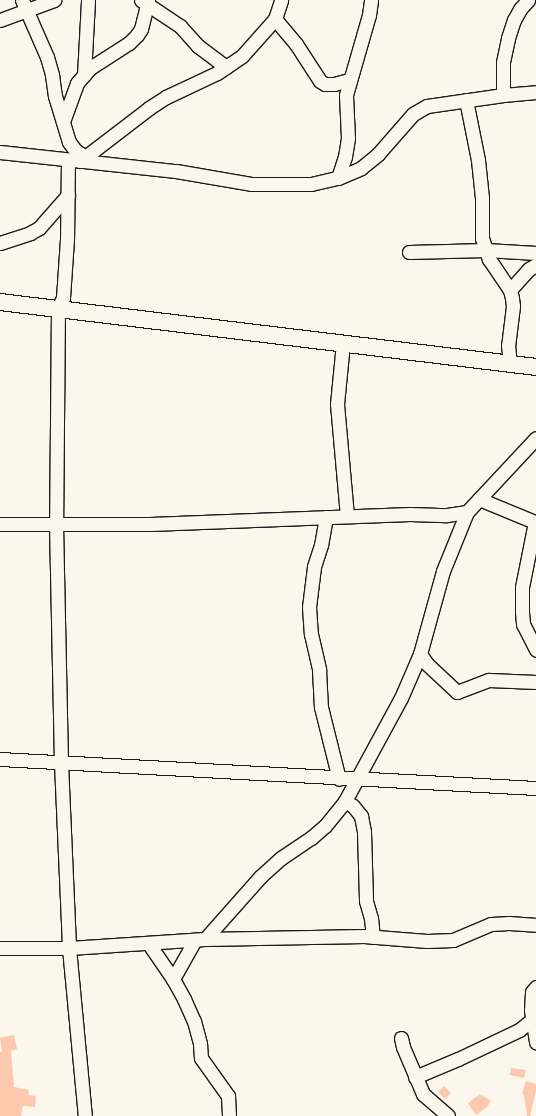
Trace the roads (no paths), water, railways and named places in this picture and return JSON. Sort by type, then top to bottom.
[{"type":"main road","points":[[0,302],[536,367]]},
{"type":"street","points":[[0,20],[24,5],[54,0]]},
{"type":"street","points":[[84,75],[88,0]]},
{"type":"street","points":[[78,159],[160,101],[226,67],[242,56],[275,19],[281,0]]},
{"type":"street","points":[[338,178],[345,157],[348,138],[346,95],[349,80],[369,15],[371,0]]},
{"type":"street","points":[[503,95],[503,62],[508,38],[514,20],[520,9],[528,0]]},
{"type":"street","points":[[64,119],[77,83],[90,68],[129,43],[137,35],[141,29],[146,1],[180,26],[198,46],[226,67]]},
{"type":"street","points":[[24,5],[47,57],[52,74],[55,96],[64,119],[69,142],[75,150],[78,159],[68,196],[63,298],[58,308],[56,524],[61,762],[69,948],[85,1116]]},
{"type":"street","points":[[275,19],[296,44],[320,81],[325,84],[334,84],[349,80]]},
{"type":"street","points":[[0,152],[78,159],[176,171],[251,184],[311,184],[338,178],[361,168],[378,154],[413,114],[427,106],[503,95],[536,92]]},
{"type":"street","points":[[466,100],[478,160],[482,198],[482,238],[486,250],[497,271],[510,290],[513,306],[508,344],[510,364]]},
{"type":"street","points":[[0,243],[30,233],[39,228],[68,196]]},
{"type":"street","points":[[409,252],[486,250],[536,253]]},
{"type":"street","points":[[510,290],[529,269],[536,266]]},
{"type":"street","points":[[343,343],[337,404],[346,516]]},
{"type":"street","points":[[173,979],[200,940],[261,876],[281,858],[311,838],[325,826],[345,800],[401,698],[420,654],[443,571],[467,512],[536,438]]},
{"type":"street","points":[[480,499],[535,522],[522,587],[522,612],[523,624],[536,650]]},
{"type":"street","points":[[0,524],[150,524],[410,514],[447,515],[467,512]]},
{"type":"street","points":[[326,517],[321,545],[314,567],[309,607],[311,634],[319,670],[321,707],[339,779]]},
{"type":"street","points":[[420,654],[427,664],[457,692],[489,680],[536,682]]},
{"type":"street","points":[[0,759],[356,780],[536,788]]},
{"type":"street","points":[[345,800],[354,806],[361,816],[364,832],[366,901],[372,918],[373,937]]},
{"type":"street","points":[[0,948],[69,948],[200,940],[373,937],[428,941],[453,940],[491,924],[509,923],[536,925]]},
{"type":"street","points":[[149,944],[173,979],[194,1021],[200,1044],[201,1058],[228,1096],[230,1116]]},
{"type":"street","points":[[536,987],[532,992],[532,1020],[536,1043]]},
{"type":"street","points":[[415,1077],[458,1059],[512,1033],[532,1020]]},
{"type":"street","points":[[401,1038],[403,1047],[423,1094],[448,1116]]}]
